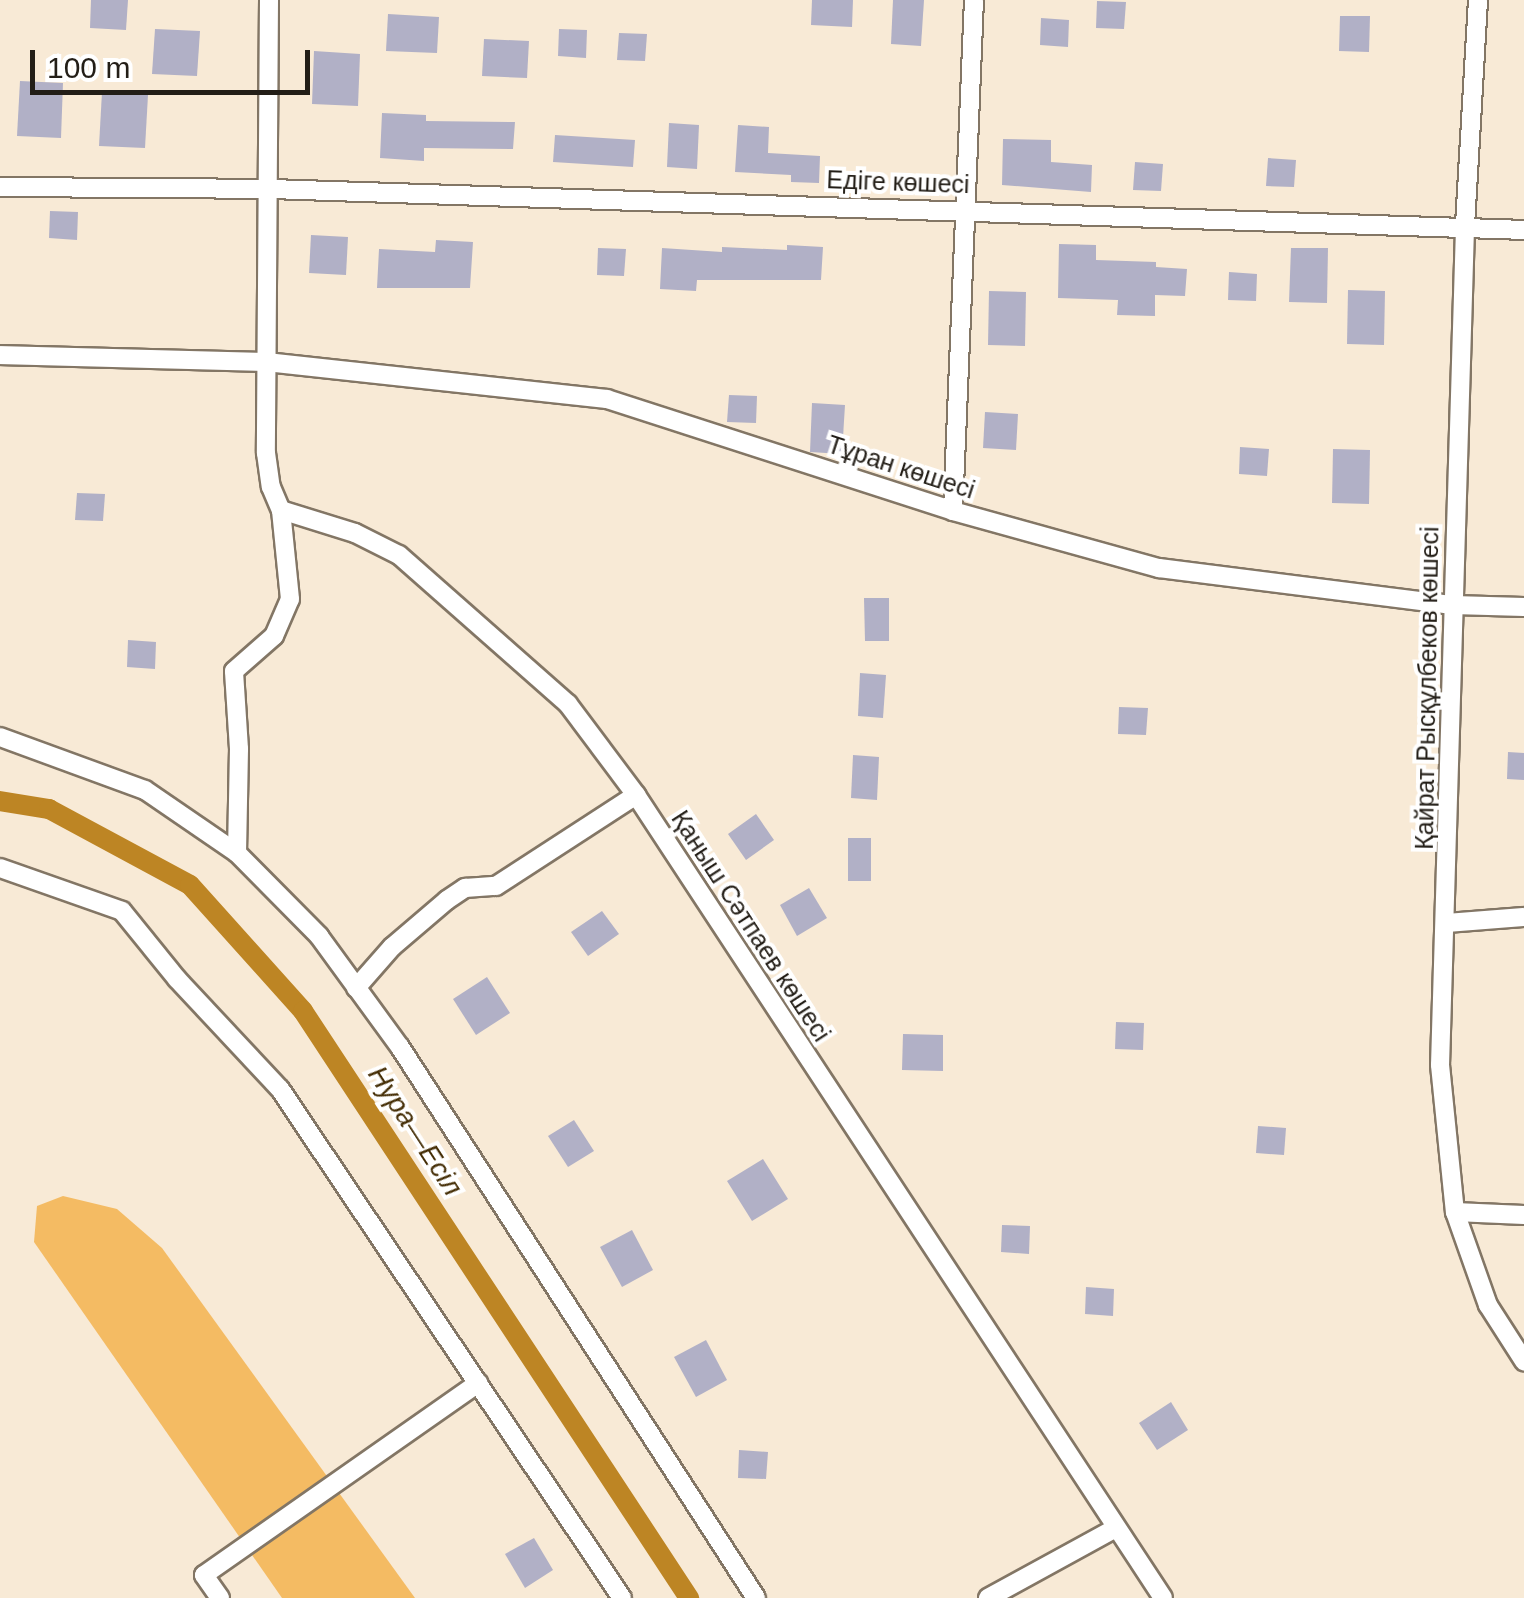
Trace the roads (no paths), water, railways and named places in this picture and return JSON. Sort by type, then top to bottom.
[{"type":"street","points":[[238,853],[240,749],[234,672],[274,636],[290,600],[281,510],[271,486],[266,453],[269,0]]},
{"type":"street","points":[[953,511],[974,0]]},
{"type":"street","name":"Қайрат Рысқұлбеков көшесі","points":[[1478,0],[1464,228],[1440,1065],[1455,1212],[1488,1305],[1524,1361]]},
{"type":"street","name":"Едіге көшесі","points":[[0,187],[270,189],[1524,230]]},
{"type":"street","name":"Тұран көшесі","points":[[0,355],[266,362],[608,398],[953,511],[1159,568],[1453,605],[1524,607]]},
{"type":"street","name":"Қаныш Сәтпаев көшесі","points":[[281,510],[355,533],[399,556],[568,704],[636,795],[1163,1598]]},
{"type":"street","points":[[0,737],[145,790],[238,853],[318,936],[400,1047],[756,1598]]},
{"type":"street","points":[[356,988],[392,947],[447,900],[465,888],[496,886],[636,795]]},
{"type":"street","points":[[0,868],[122,911],[177,978],[280,1089],[622,1598]]},
{"type":"street","points":[[1446,923],[1524,917]]},
{"type":"street","points":[[1455,1212],[1524,1215]]},
{"type":"street","points":[[220,1598],[204,1574],[478,1383]]},
{"type":"street","points":[[988,1598],[1116,1528]]},
{"type":"waterway","name":"Нура—Есіл","points":[[0,801],[49,809],[190,885],[303,1011],[689,1598]]}]
